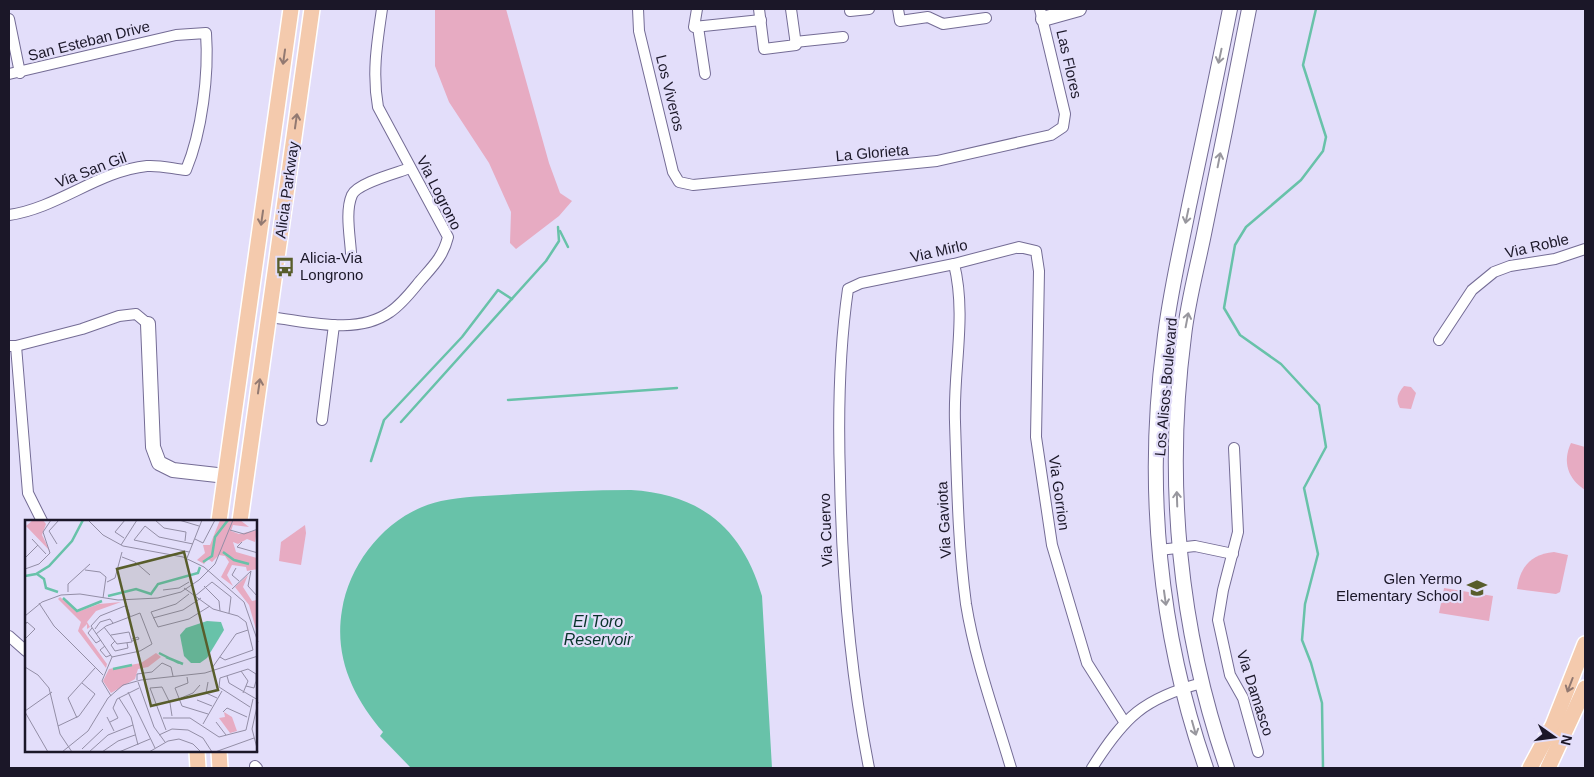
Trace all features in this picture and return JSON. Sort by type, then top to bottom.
[{"type":"main road","name":"Alicia Parkway","points":[[219,520],[291,9]]},
{"type":"main road","name":"Alicia Parkway","points":[[240,520],[312,9]]},
{"type":"main road","points":[[1042,14],[1079,9]]},
{"type":"main road","name":"Los Alisos Boulevard","points":[[1206,768],[1182,688],[1168,616],[1159,550],[1156,439],[1164,342],[1173,284],[1230,9]]},
{"type":"main road","name":"Los Alisos Boulevard","points":[[1227,768],[1202,682],[1191,634],[1179,548],[1176,457],[1184,335],[1249,9]]},
{"type":"main road","points":[[148,324],[153,447],[159,463],[173,470],[226,476]]},
{"type":"main road","points":[[226,476],[237,463],[241,444],[255,413]]},
{"type":"main road","points":[[226,476],[234,492],[231,520]]},
{"type":"main road","points":[[1530,768],[1553,725],[1585,644]]},
{"type":"main road","points":[[1548,768],[1585,688]]},
{"type":"main road","points":[[197,752],[198,768]]},
{"type":"main road","points":[[219,752],[220,768]]},
{"type":"street","name":"Via Logrono","points":[[269,317],[334,325],[356,324],[374,320],[390,312],[444,253],[448,237],[410,168],[376,100],[374,64],[382,9]]},
{"type":"street","name":"Los Viveros","points":[[638,9],[642,41],[673,172],[679,182]]},
{"type":"street","points":[[696,9],[694,27],[761,20]]},
{"type":"street","points":[[760,9],[764,49],[796,45],[796,42],[843,37]]},
{"type":"street","points":[[791,9],[796,42]]},
{"type":"street","points":[[850,11],[869,9]]},
{"type":"street","points":[[898,9],[900,21],[928,13],[943,24],[986,18]]},
{"type":"street","name":"Las Flores","points":[[1042,14],[1065,114],[1063,127]]},
{"type":"street","points":[[9,19],[20,73]]},
{"type":"street","points":[[698,27],[705,74]]},
{"type":"street","name":"San Esteban Drive","points":[[9,74],[20,73],[176,35],[206,33],[208,62],[194,152],[186,170]]},
{"type":"street","name":"La Glorieta","points":[[679,182],[693,185],[937,162],[1051,135],[1063,127]]},
{"type":"street","name":"Via San Gil","points":[[9,215],[29,212],[122,171],[149,166],[186,170]]},
{"type":"street","points":[[351,253],[349,210],[352,195],[358,188],[410,168]]},
{"type":"street","name":"Via Mirlo","points":[[848,289],[861,283],[954,264],[1019,247],[1036,251]]},
{"type":"street","name":"Via Roble","points":[[1439,340],[1472,290],[1494,272],[1510,266],[1555,259],[1585,249]]},
{"type":"street","name":"Via Gorrion","points":[[1036,251],[1039,271],[1036,437],[1052,545],[1087,663],[1125,723]]},
{"type":"street","name":"Via Gaviota","points":[[954,264],[960,288],[954,412],[959,538],[966,604],[977,656],[1011,768]]},
{"type":"street","name":"Via Cuervo","points":[[848,289],[840,389],[842,562],[850,649],[868,768]]},
{"type":"street","points":[[42,520],[28,493],[12,346],[82,329],[119,316],[136,314],[148,324]]},
{"type":"street","points":[[322,420],[334,325]]},
{"type":"street","name":"Via Damasco","points":[[1234,448],[1238,532],[1223,590],[1218,620],[1230,675],[1243,698],[1258,752]]},
{"type":"street","points":[[1159,550],[1195,546],[1233,554]]},
{"type":"street","points":[[9,636],[25,650]]},
{"type":"street","points":[[1092,768],[1125,723],[1148,703],[1163,694],[1202,682]]},
{"type":"shaded area","points":[[435,9],[506,9],[549,163],[560,193],[572,201],[559,216],[516,249],[510,243],[511,212],[489,163],[449,102],[435,66]]},
{"type":"shaded area","points":[[1404,386],[1411,387],[1416,393],[1411,409],[1400,408],[1398,405],[1398,396]]},
{"type":"shaded area","points":[[1571,443],[1585,447],[1585,490],[1574,481],[1568,470],[1567,457]]},
{"type":"shaded area","points":[[305,525],[306,533],[301,565],[279,561],[281,542]]},
{"type":"shaded area","points":[[1554,552],[1568,555],[1560,592],[1556,594],[1517,589],[1521,574],[1528,563],[1546,553]]},
{"type":"shaded area","points":[[1444,588],[1493,596],[1489,621],[1439,613]]},
{"type":"water","name":"El Toro Reservoir","points":[[631,490],[656,493],[679,499],[699,508],[716,520],[744,552],[762,596],[772,768],[411,768],[380,736],[383,732],[363,705],[348,676],[344,660],[340,627],[342,610],[346,591],[363,556],[389,527],[422,507],[441,501],[517,494]]},
{"type":"waterway","points":[[1316,9],[1303,65],[1326,137],[1323,151],[1301,180],[1246,227],[1235,245],[1224,308],[1240,335],[1281,364],[1319,405],[1326,447],[1304,488],[1318,554],[1305,604],[1302,640],[1311,663],[1322,703],[1323,768]]},
{"type":"waterway","points":[[401,422],[546,261],[559,241],[558,227]]},
{"type":"waterway","points":[[560,231],[568,247]]},
{"type":"waterway","points":[[371,461],[384,420],[462,337],[498,290],[512,299]]},
{"type":"waterway","points":[[508,400],[677,388]]},
{"type":"place","name":"Alicia-Via Longrono","points":[[285,267]]},
{"type":"place","name":"Glen Yermo Elementary School","points":[[1477,588]]}]
